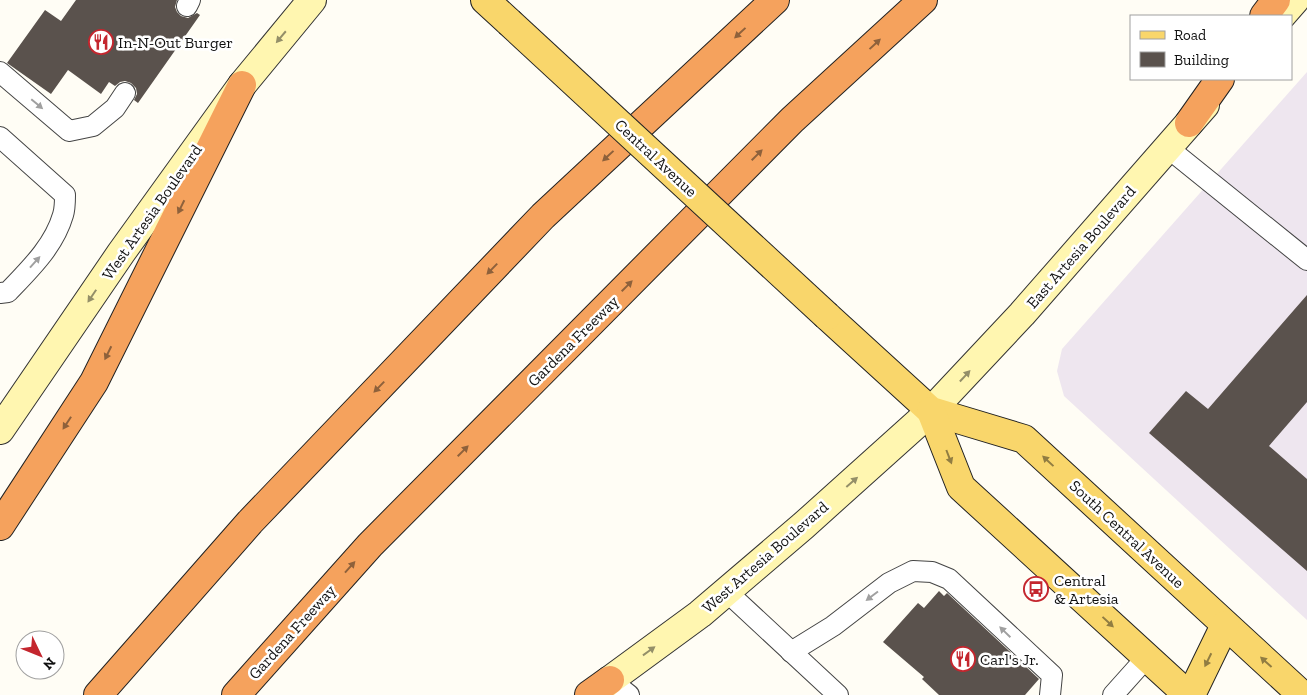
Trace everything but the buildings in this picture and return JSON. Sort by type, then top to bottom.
[{"type":"highway","points":[[98,695],[250,522],[543,216],[775,0]]},
{"type":"highway","name":"Gardena Freeway","points":[[236,695],[370,545],[792,120],[923,0]]},
{"type":"highway","points":[[1265,15],[1276,0]]},
{"type":"highway","points":[[1189,123],[1219,80]]},
{"type":"highway","points":[[0,526],[94,382],[242,85]]},
{"type":"main road","name":"West Artesia Boulevard","points":[[3,420],[242,85],[312,0]]},
{"type":"main road","name":"Central Avenue","points":[[485,0],[827,316]]},
{"type":"main road","points":[[1282,15],[1295,0]]},
{"type":"main road","name":"East Artesia Boulevard","points":[[931,411],[1022,314],[1226,80]]},
{"type":"main road","name":"South Central Avenue","points":[[827,316],[931,411],[1024,439],[1302,695]]},
{"type":"main road","name":"West Artesia Boulevard","points":[[605,691],[700,614],[803,526],[931,411]]},
{"type":"main road","name":"South Central Avenue","points":[[931,411],[961,487],[1189,695]]},
{"type":"main road","points":[[1189,695],[1225,625]]},
{"type":"lane","points":[[0,72],[69,131],[94,126],[115,108],[125,93]]},
{"type":"lane","points":[[0,137],[65,195],[64,213],[56,234],[41,257],[8,292],[0,293]]},
{"type":"lane","points":[[1168,148],[1307,260]]},
{"type":"lane","points":[[791,652],[833,626],[889,583],[913,571],[932,572],[949,579],[1052,675],[1050,695]]},
{"type":"lane","points":[[726,591],[838,695]]},
{"type":"lane","points":[[1112,695],[1146,657]]},
{"type":"shaded area","points":[[1307,72],[1307,620],[1064,396],[1057,371],[1062,349]]},
{"type":"place","name":"In-N-Out Burger","points":[[101,42]]},
{"type":"place","name":"Central & Artesia","points":[[1036,589]]},
{"type":"place","name":"Carl's Jr.","points":[[963,659]]}]
